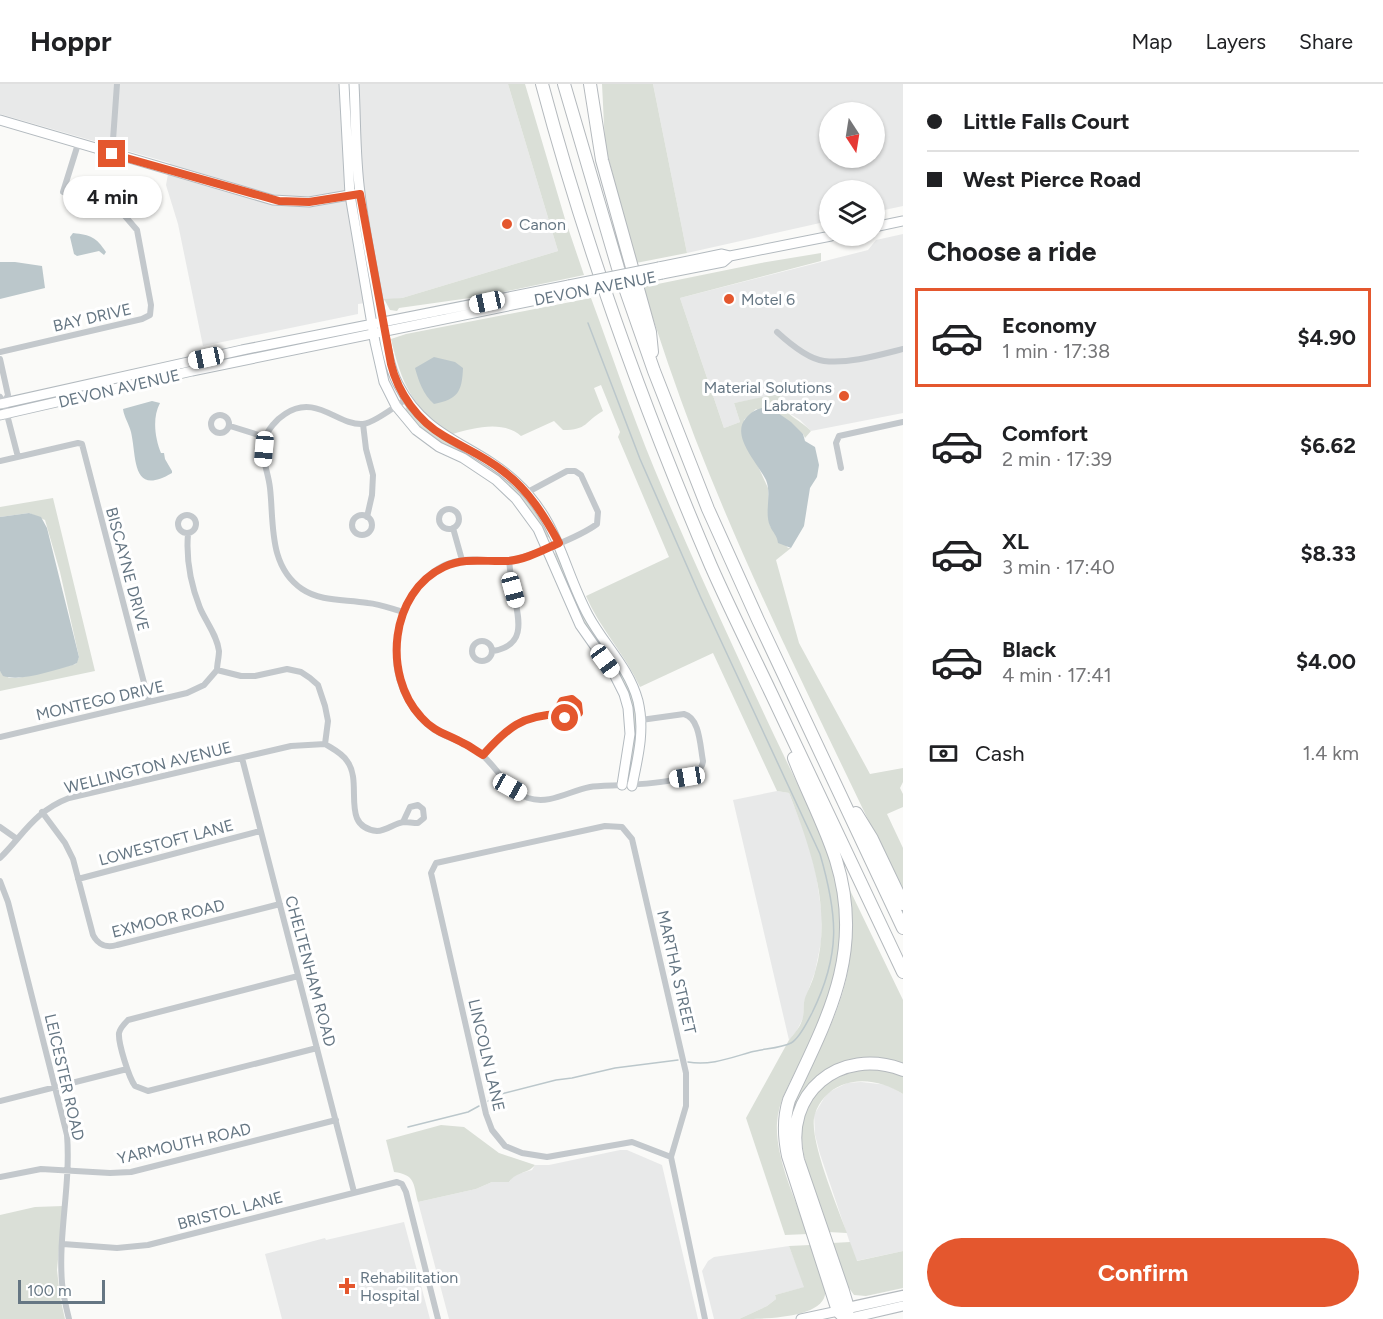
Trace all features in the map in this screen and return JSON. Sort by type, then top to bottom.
[{"type":"highway","points":[[539,84],[583,227],[637,383],[712,569],[903,972]]},
{"type":"highway","points":[[564,84],[618,268],[654,371],[708,509],[903,928]]},
{"type":"highway","points":[[590,84],[597,140],[650,332],[654,371]]},
{"type":"highway","points":[[595,84],[597,140]]},
{"type":"highway","points":[[767,684],[800,774],[836,860],[843,888],[846,930],[842,973],[829,1015],[789,1100],[784,1115],[784,1140],[845,1314]]},
{"type":"highway","points":[[831,774],[872,839],[903,904]]},
{"type":"highway","points":[[815,1224],[796,1149],[796,1123],[805,1101],[821,1081],[844,1067],[871,1062],[887,1064],[903,1071]]},
{"type":"main road","points":[[845,1314],[903,1296]]},
{"type":"street","points":[[112,154],[117,84]]},
{"type":"street","points":[[344,84],[350,195],[381,375],[396,406],[416,430],[427,439],[483,470],[506,489],[527,512],[548,548],[575,615],[594,646],[614,672],[624,694],[628,708],[630,734],[622,786]]},
{"type":"street","points":[[354,84],[360,194],[393,374],[406,399],[435,431],[478,453],[503,471],[526,493],[546,520],[559,543],[586,612],[627,673],[638,701],[641,720],[640,748],[632,786]]},
{"type":"street","points":[[0,120],[279,201],[309,202],[360,194]]},
{"type":"street","name":"BAY DRIVE","points":[[0,351],[142,319],[150,315],[151,305],[136,230],[124,215],[63,192],[78,144]]},
{"type":"street","points":[[885,225],[903,221]]},
{"type":"street","name":"DEVON AVENUE","points":[[2,402],[382,321],[723,262],[730,256],[819,238]]},
{"type":"street","name":"DEVON AVENUE","points":[[3,414],[192,371],[384,332],[570,289]]},
{"type":"street","points":[[777,332],[787,342],[823,361],[852,359],[903,349]]},
{"type":"street","points":[[0,359],[8,395],[2,402],[3,414],[18,458],[0,461]]},
{"type":"street","points":[[403,612],[369,603],[314,595],[300,588],[286,572],[277,554],[272,532],[270,484],[263,462],[265,437],[272,426],[286,413],[303,408],[322,409],[363,424],[406,399]]},
{"type":"street","points":[[841,468],[836,443],[838,436],[903,422]]},
{"type":"street","points":[[363,424],[366,449],[373,475],[372,495],[367,517]]},
{"type":"street","points":[[230,426],[265,437]]},
{"type":"street","name":"BISCAYNE DRIVE","points":[[18,458],[81,443],[149,702]]},
{"type":"street","points":[[526,493],[567,471],[574,471],[581,475],[599,519],[594,527],[530,555],[509,561],[462,560],[432,573],[422,582],[410,597],[403,612],[397,642],[397,669],[408,702],[436,731],[463,742],[483,755],[510,787],[528,798],[551,800],[590,787],[632,786],[687,777],[694,775],[703,766],[694,721],[689,716],[684,714],[641,720]]},
{"type":"street","points":[[453,528],[462,560]]},
{"type":"street","points":[[188,534],[195,591],[219,651],[217,670],[241,676],[255,676],[287,669],[301,672],[310,678],[318,685],[325,706],[328,721],[325,744],[339,752],[348,762],[354,775],[353,808],[356,817],[362,825],[381,831],[402,822]]},
{"type":"street","points":[[493,651],[507,647],[514,640],[518,630],[519,612],[509,561]]},
{"type":"street","name":"MONTEGO DRIVE","points":[[0,737],[187,693],[204,685],[217,670]]},
{"type":"street","points":[[483,755],[498,738],[519,722],[545,715],[560,714]]},
{"type":"street","name":"WELLINGTON AVENUE","points":[[0,858],[42,812],[77,796],[303,744],[325,744]]},
{"type":"street","name":"CHELTENHAM ROAD","points":[[242,758],[354,1192]]},
{"type":"street","name":"EXMOOR ROAD","points":[[42,812],[70,851],[93,935],[99,943],[108,946],[280,904]]},
{"type":"street","points":[[0,826],[17,839]]},
{"type":"street","name":"MARTHA STREET","points":[[432,869],[436,863],[443,861],[605,826],[622,827],[628,831],[635,848],[686,1073],[686,1106],[671,1157],[705,1319]]},
{"type":"street","name":"LOWESTOFT LANE","points":[[78,879],[260,831]]},
{"type":"street","name":"LINCOLN LANE","points":[[432,869],[486,1114],[492,1130],[505,1146],[522,1153],[547,1157],[632,1142],[671,1157]]},
{"type":"street","name":"LEICESTER ROAD","points":[[0,881],[8,902],[67,1135],[69,1170],[62,1282],[69,1319]]},
{"type":"street","points":[[298,976],[128,1020],[119,1033],[127,1069],[135,1086],[148,1091],[317,1048]]},
{"type":"street","points":[[0,1101],[127,1069]]},
{"type":"street","name":"YARMOUTH ROAD","points":[[0,1177],[36,1169],[131,1172],[336,1120]]},
{"type":"street","name":"BRISTOL LANE","points":[[63,1244],[117,1248],[148,1245],[397,1182],[402,1184],[406,1192],[438,1319]]},
{"type":"street","points":[[801,1319],[903,1306]]},
{"type":"shaded area","points":[[0,84],[508,84],[558,251],[402,298],[358,304],[358,314],[203,346],[178,224],[166,185],[170,163],[0,114]]},
{"type":"shaded area","points":[[508,84],[525,84],[584,275],[484,296],[399,308],[397,311],[390,310],[384,299],[402,298],[558,251]]},
{"type":"shaded area","points":[[602,84],[653,84],[687,253],[636,263],[605,145]]},
{"type":"shaded area","points":[[653,84],[903,84],[903,206],[885,210],[885,180],[819,180],[819,223],[687,253]]},
{"type":"shaded area","points":[[73,233],[92,238],[106,252],[104,255],[99,251],[77,256],[74,254],[70,237]]},
{"type":"shaded area","points":[[903,234],[903,413],[811,431],[800,420],[781,408],[778,402],[782,394],[734,403],[740,422],[724,428],[680,298],[868,250],[871,246],[885,246],[885,238]]},
{"type":"shaded area","points":[[821,253],[821,261],[680,298],[724,428],[740,422],[734,403],[782,393],[778,402],[780,406],[811,431],[805,438],[803,434],[756,409],[744,420],[756,462],[768,488],[770,526],[788,548],[791,548],[776,560],[799,643],[870,774],[903,768],[903,782],[900,788],[903,794],[903,807],[887,814],[903,848],[903,893],[795,667],[718,496],[688,419],[643,287]]},
{"type":"shaded area","points":[[0,262],[42,266],[45,288],[0,299]]},
{"type":"shaded area","points":[[591,298],[637,426],[664,492],[814,820],[837,884],[842,931],[835,976],[820,1019],[782,1099],[777,1123],[779,1150],[783,1165],[808,1234],[785,1235],[746,1118],[789,1040],[801,1023],[805,998],[815,972],[822,926],[812,858],[789,793],[777,791],[713,653],[640,687],[598,620],[586,596],[669,557],[618,437],[620,432],[601,385],[594,388],[603,411],[577,429],[563,430],[554,421],[521,436],[505,428],[497,427],[479,428],[453,434],[428,416],[418,405],[404,382],[391,339],[406,334]]},
{"type":"shaded area","points":[[434,357],[455,362],[463,368],[460,389],[457,393],[449,400],[434,404],[422,388],[415,368]]},
{"type":"shaded area","points":[[152,401],[160,403],[155,421],[157,441],[172,473],[159,479],[149,480],[138,471],[131,432],[123,409]]},
{"type":"shaded area","points":[[406,407],[439,437],[496,470],[521,491],[551,536],[550,538],[518,496],[500,479],[475,461],[432,438],[405,411]]},
{"type":"shaded area","points":[[762,408],[778,413],[803,434],[805,441],[815,447],[819,465],[817,477],[810,488],[804,526],[791,548],[778,543],[770,526],[768,486],[747,449],[741,433],[746,418]]},
{"type":"shaded area","points":[[53,498],[95,671],[0,691],[0,671],[9,678],[18,678],[76,664],[79,657],[60,572],[45,520],[29,513],[0,517],[0,507]]},
{"type":"shaded area","points":[[29,513],[41,517],[47,528],[79,657],[77,663],[73,665],[19,678],[3,676],[0,671],[0,517]]},
{"type":"shaded area","points":[[557,551],[632,696],[636,712],[637,741],[628,782],[633,721],[576,608],[555,554]]},
{"type":"shaded area","points":[[777,791],[789,793],[808,842],[816,874],[822,915],[821,942],[815,972],[804,1002],[803,1018],[789,1040],[733,800]]},
{"type":"shaded area","points":[[846,882],[903,1000],[903,1064],[883,1059],[865,1058],[848,1060],[833,1066],[819,1075],[808,1088],[798,1103],[790,1122],[792,1108],[832,1023],[844,988],[850,948]]},
{"type":"shaded area","points":[[865,1068],[885,1069],[903,1076],[903,1094],[881,1084],[858,1081],[837,1087],[819,1105],[815,1114],[815,1138],[847,1233],[828,1232],[804,1157],[802,1134],[805,1113],[815,1094],[835,1079]]},
{"type":"shaded area","points":[[847,1083],[888,1085],[903,1094],[903,1251],[856,1261],[820,1154],[815,1135],[814,1115],[827,1093]]},
{"type":"shaded area","points":[[441,1125],[464,1127],[499,1153],[535,1165],[509,1182],[492,1182],[476,1189],[418,1202],[410,1178],[394,1172],[386,1140]]},
{"type":"shaded area","points":[[627,1150],[662,1165],[698,1319],[449,1319],[418,1202],[476,1189],[492,1182],[509,1182],[514,1175],[532,1170],[535,1165],[549,1165]]},
{"type":"shaded area","points":[[63,1206],[57,1270],[65,1319],[0,1319],[0,1215],[35,1207]]},
{"type":"shaded area","name":"Rehabilitation Hospital","points":[[404,1222],[430,1319],[282,1319],[265,1254],[325,1238],[326,1240]]},
{"type":"shaded area","points":[[850,1242],[857,1261],[903,1251],[903,1288],[866,1296],[854,1295],[844,1281],[832,1243]]},
{"type":"shaded area","points":[[810,1245],[824,1284],[825,1295],[821,1303],[812,1309],[788,1316],[739,1319],[767,1306],[776,1299],[775,1295],[804,1287],[789,1246]]},
{"type":"shaded area","points":[[789,1246],[805,1287],[775,1295],[776,1299],[767,1306],[739,1319],[714,1319],[702,1271],[708,1261],[714,1257]]},
{"type":"waterway","points":[[588,323],[640,459],[701,598],[820,854],[833,916],[834,935],[828,972],[812,1013],[797,1037],[787,1045],[720,1061],[688,1062]]},
{"type":"waterway","points":[[488,1101],[497,1095],[556,1080],[615,1068],[678,1060]]},
{"type":"waterway","points":[[408,1127],[468,1112],[479,1106]]},
{"type":"place","name":"Canon","points":[[507,224]]},
{"type":"place","name":"Motel 6","points":[[729,299]]},
{"type":"place","name":"Material Solutions Labratory","points":[[844,396]]},
{"type":"place","name":"Rehabilitation Hospital","points":[[347,1286]]},
{"type":"route","points":[[112,154],[279,201],[309,202],[360,194],[393,374],[406,399],[435,431],[478,453],[516,482],[537,506],[559,543],[509,561],[462,560],[432,573],[422,582],[410,597],[403,612],[397,642],[397,669],[401,686],[408,702],[436,731],[463,742],[483,755],[498,738],[519,722],[545,715],[560,714],[559,707],[562,701],[572,699],[578,704],[579,713],[574,718],[565,718]]}]
